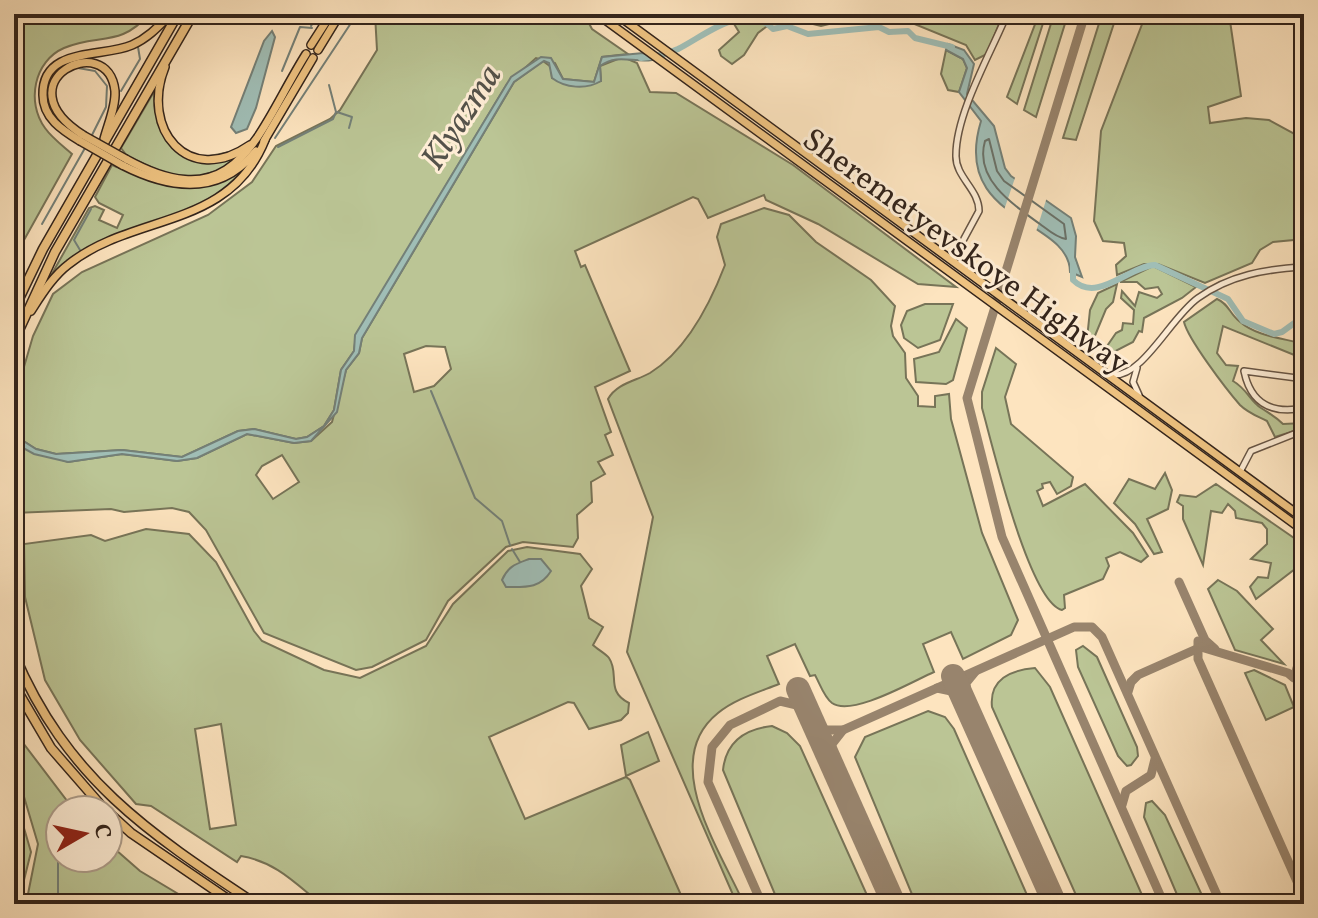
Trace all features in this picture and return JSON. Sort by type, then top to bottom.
[{"type":"highway","points":[[14,309],[43,249],[178,14]]},
{"type":"highway","points":[[14,341],[55,252],[193,14]]},
{"type":"highway","points":[[14,654],[42,712],[86,774],[139,824],[256,904]]},
{"type":"highway","points":[[14,685],[51,748],[92,794]]},
{"type":"highway","points":[[124,827],[235,904]]},
{"type":"main road","points":[[171,14],[150,35],[134,44],[72,57],[52,70],[44,87],[46,109],[60,128],[161,182],[198,185],[237,170],[261,139]]},
{"type":"main road","points":[[331,14],[314,47],[340,14]]},
{"type":"main road","name":"Sheremetyevskoye Highway","points":[[597,14],[1304,531]]},
{"type":"main road","name":"Sheremetyevskoye Highway","points":[[616,14],[1113,375],[1304,519]]},
{"type":"main road","points":[[173,49],[160,84],[156,108],[163,131],[175,146],[194,157],[214,160],[234,155],[261,139]]},
{"type":"main road","points":[[20,326],[47,287],[70,263],[97,247],[213,201],[244,176],[261,139],[310,56]]},
{"type":"main road","points":[[82,138],[58,117],[49,94],[60,70],[80,62],[102,68],[115,89],[102,143]]},
{"type":"street","points":[[952,261],[979,211],[979,202],[957,166],[955,154],[968,108],[1007,14]]},
{"type":"street","points":[[895,232],[893,226],[901,223]]},
{"type":"street","points":[[1113,375],[1124,375],[1137,367],[1176,318],[1199,297],[1259,271],[1304,267]]},
{"type":"street","points":[[1137,367],[1133,382],[1139,395]]},
{"type":"street","points":[[1297,378],[1244,371],[1251,391],[1264,406],[1285,412],[1304,408]]},
{"type":"street","points":[[1240,472],[1251,451],[1304,430]]},
{"type":"green space","points":[[14,14],[149,14],[138,25],[118,36],[64,48],[46,62],[40,72],[35,95],[39,118],[51,135],[72,154],[14,258]]},
{"type":"green space","points":[[375,14],[584,14],[592,29],[628,54],[602,57],[594,82],[563,79],[555,63],[536,58],[507,84],[356,335],[354,351],[341,370],[334,410],[324,426],[307,437],[296,439],[254,429],[238,431],[182,457],[122,450],[56,454],[36,449],[14,435],[14,401],[33,336],[53,294],[82,272],[208,215],[252,182],[276,146],[330,119],[340,110],[377,50]]},
{"type":"green space","points":[[728,14],[1003,14],[987,54],[975,60],[966,45],[895,16],[866,15],[821,26],[780,16],[758,33],[744,55],[732,64],[721,56],[719,50],[739,32]]},
{"type":"green space","points":[[1039,14],[1046,14],[1017,104],[1007,97]]},
{"type":"green space","points":[[1054,14],[1068,14],[1036,117],[1024,110]]},
{"type":"green space","points":[[1102,14],[1117,14],[1076,140],[1063,138]]},
{"type":"green space","points":[[1146,14],[1229,14],[1241,96],[1208,107],[1210,123],[1246,118],[1269,120],[1304,139],[1304,239],[1273,242],[1260,250],[1252,263],[1205,283],[1158,264],[1144,264],[1117,275],[1116,265],[1126,256],[1124,243],[1103,241],[1094,221],[1101,131]]},
{"type":"green space","points":[[946,50],[963,59],[967,68],[959,92],[948,90],[941,74]]},
{"type":"green space","points":[[623,57],[637,63],[650,92],[676,93],[793,165],[956,287],[918,284],[818,224],[766,200],[764,195],[708,218],[698,199],[693,197],[575,251],[581,267],[585,265],[630,371],[595,387],[611,432],[605,435],[613,455],[598,462],[605,474],[591,482],[592,502],[577,515],[578,538],[573,547],[523,542],[506,547],[448,601],[426,640],[372,667],[356,670],[264,633],[206,530],[189,512],[172,508],[124,512],[111,509],[14,513],[14,443],[68,462],[122,454],[177,461],[197,458],[247,434],[294,443],[311,441],[332,422],[346,370],[359,353],[362,338],[514,82],[543,61],[551,67],[552,78],[580,86],[601,81],[600,66]],"holes":[[[426,346],[445,347],[451,369],[434,386],[414,392],[404,354]],[[282,455],[299,482],[273,499],[256,475],[262,466]]]},
{"type":"green space","points":[[155,90],[158,123],[168,139],[184,153],[194,159],[246,149],[220,170],[197,177],[168,175],[127,156],[121,148]]},
{"type":"green space","points":[[253,159],[233,182],[209,199],[98,245],[72,260],[49,279],[89,208],[95,206],[104,210],[99,220],[117,228],[123,215],[99,203],[95,197],[112,165],[164,184],[193,187],[221,178]]},
{"type":"green space","points":[[764,208],[789,215],[816,242],[871,280],[895,306],[891,326],[893,336],[905,353],[906,378],[918,396],[918,406],[935,407],[935,396],[949,394],[951,419],[982,533],[1018,620],[1011,635],[963,659],[951,632],[923,644],[934,672],[883,696],[853,705],[841,706],[829,700],[815,675],[810,676],[795,644],[767,656],[779,684],[739,700],[718,713],[701,733],[693,756],[700,806],[709,832],[744,904],[737,904],[627,652],[653,517],[608,399],[622,386],[663,363],[696,325],[725,265],[717,237],[721,224]]},
{"type":"green space","points":[[1153,266],[1196,287],[1144,318],[1142,332],[1139,331],[1133,342],[1108,355],[1105,349],[1116,333],[1122,330],[1123,323],[1133,324],[1134,310],[1121,298],[1122,291],[1135,306],[1139,292],[1157,298],[1162,294],[1158,287],[1145,289],[1137,282],[1120,282]]},
{"type":"green space","points":[[1117,284],[1113,302],[1106,309],[1094,338],[1087,339],[1090,310],[1098,293]]},
{"type":"green space","points":[[1217,299],[1246,326],[1270,336],[1304,344],[1304,359],[1223,326],[1217,353],[1226,365],[1238,366],[1233,381],[1257,405],[1283,424],[1304,423],[1304,428],[1275,437],[1267,421],[1240,405],[1200,352],[1184,322]]},
{"type":"green space","points":[[925,304],[953,304],[940,340],[918,348],[904,338],[901,325],[907,311]]},
{"type":"green space","points":[[956,319],[967,328],[953,380],[946,384],[916,382],[914,359],[939,352]]},
{"type":"green space","points":[[996,348],[1016,364],[1005,397],[1011,424],[1073,477],[1071,486],[1057,494],[1050,482],[1042,484],[1043,488],[1037,491],[1043,506],[1085,484],[1133,533],[1148,556],[1141,562],[1120,552],[1106,558],[1109,566],[1103,579],[1064,595],[1065,608],[1062,610],[1049,600],[1025,552],[982,408],[982,392]]},
{"type":"green space","points":[[1165,473],[1172,490],[1168,509],[1147,519],[1162,552],[1154,554],[1135,524],[1114,503],[1129,479],[1155,489]]},
{"type":"green space","points":[[1216,484],[1294,538],[1304,550],[1304,562],[1256,599],[1250,587],[1258,577],[1268,578],[1271,563],[1251,559],[1267,544],[1267,529],[1262,523],[1236,518],[1235,511],[1228,504],[1222,513],[1211,511],[1203,565],[1183,519],[1183,506],[1177,502],[1180,495],[1196,497]]},
{"type":"green space","points":[[146,529],[189,534],[216,562],[262,641],[324,670],[360,678],[426,646],[453,604],[508,551],[527,547],[580,554],[592,569],[581,586],[589,618],[603,627],[593,645],[609,658],[617,693],[629,703],[628,713],[621,720],[589,729],[574,703],[568,702],[489,737],[525,819],[626,777],[630,780],[685,904],[321,904],[275,868],[241,856],[237,862],[151,806],[136,804],[80,740],[45,680],[25,597],[24,544],[91,535],[105,541]],"holes":[[[221,724],[236,825],[210,829],[195,729]]]},
{"type":"green space","points":[[1218,580],[1237,591],[1273,629],[1261,640],[1284,664],[1235,650],[1208,589]]},
{"type":"green space","points":[[1083,646],[1097,657],[1137,747],[1138,756],[1131,765],[1127,766],[1118,756],[1078,667],[1076,650]]},
{"type":"green space","points":[[1035,668],[1050,687],[1146,904],[1080,904],[992,707],[994,689],[1003,678]]},
{"type":"green space","points":[[1254,670],[1285,685],[1294,707],[1266,720],[1245,673]]},
{"type":"green space","points":[[928,711],[945,717],[954,729],[1031,904],[916,904],[855,757],[865,737]]},
{"type":"green space","points":[[772,726],[787,733],[800,746],[871,904],[779,904],[723,770],[728,752],[738,739],[753,730]]},
{"type":"green space","points":[[14,731],[62,794],[44,794],[44,874],[124,874],[124,857],[140,871],[195,904],[26,904],[38,844],[14,763]]},
{"type":"green space","points":[[648,732],[659,761],[626,776],[621,745]]},
{"type":"green space","points":[[14,794],[31,852],[18,904],[14,904]]},
{"type":"green space","points":[[1152,801],[1165,815],[1206,904],[1181,904],[1144,817],[1146,803]]},
{"type":"water","points":[[272,31],[275,37],[256,108],[247,129],[236,133],[231,127],[264,41]]},
{"type":"water","points":[[948,44],[964,50],[974,64],[967,94],[994,126],[1005,168],[1011,176],[1071,218],[1076,236],[1075,257],[1082,277],[1070,272],[1065,254],[1052,240],[996,199],[982,180],[976,155],[981,121],[959,92],[967,68],[963,59],[946,50]]},
{"type":"water","points":[[643,53],[652,60],[619,59],[607,62],[600,66],[601,81],[589,86],[576,87],[557,81],[552,78],[549,63],[544,61],[514,82],[362,338],[359,353],[346,370],[337,412],[311,441],[294,443],[247,434],[197,458],[177,461],[122,454],[68,462],[34,454],[14,443],[14,435],[36,449],[56,454],[122,450],[182,457],[238,431],[254,429],[296,439],[307,437],[324,426],[334,410],[341,370],[354,351],[355,335],[511,77],[541,57],[551,58],[563,79],[594,82],[602,57]]},
{"type":"water","points":[[529,559],[541,559],[551,571],[547,577],[526,587],[506,587],[502,580],[507,572]]},
{"type":"pier","points":[[1016,175],[1047,197],[1035,235],[1003,213]]},
{"type":"waterway","points":[[275,138],[357,14]]},
{"type":"waterway","points":[[311,26],[314,21],[312,17]]},
{"type":"waterway","name":"Klyazma","points":[[641,58],[674,51],[726,23],[750,18],[762,21],[773,29],[787,26],[808,34],[879,27],[889,32],[908,31],[915,38],[952,47]]},
{"type":"waterway","points":[[282,71],[300,27],[312,28]]},
{"type":"waterway","points":[[121,91],[140,59],[138,47]]},
{"type":"waterway","points":[[78,68],[95,71],[107,86],[106,107],[92,135]]},
{"type":"waterway","points":[[278,147],[333,119],[336,112],[329,85]]},
{"type":"waterway","points":[[337,112],[352,117],[349,128]]},
{"type":"waterway","points":[[42,224],[85,148]]},
{"type":"waterway","points":[[80,250],[74,240],[91,209]]},
{"type":"waterway","name":"Klyazma","points":[[1073,264],[1073,280],[1092,288],[1155,265],[1228,299],[1243,321],[1274,334],[1282,332],[1304,316]]},
{"type":"waterway","points":[[431,391],[475,498],[502,521],[510,545]]},
{"type":"waterway","points":[[14,490],[23,450]]},
{"type":"waterway","points":[[512,549],[520,562]]},
{"type":"waterway","points":[[58,874],[58,904]]},
{"type":"taxiway","points":[[1085,14],[967,398],[1002,537],[1164,904]]},
{"type":"taxiway","points":[[1179,582],[1205,640],[1215,649]]},
{"type":"taxiway","points":[[830,761],[832,744],[843,730],[1074,627],[1092,627],[1102,637],[1221,904]]},
{"type":"taxiway","points":[[1198,641],[1198,659],[1304,897]]},
{"type":"taxiway","points":[[1128,692],[1131,682],[1138,675],[1201,647],[1288,673],[1294,678],[1297,668]]},
{"type":"taxiway","points":[[937,688],[956,692],[968,707],[966,683],[975,672]]},
{"type":"taxiway","points":[[762,904],[708,782],[712,747],[730,725],[780,701],[801,706],[825,730],[843,730]]},
{"type":"taxiway","points":[[1122,805],[1126,791],[1151,775],[1155,759]]},
{"type":"runway","points":[[953,676],[1055,904]]},
{"type":"runway","points":[[798,689],[894,904]]}]
